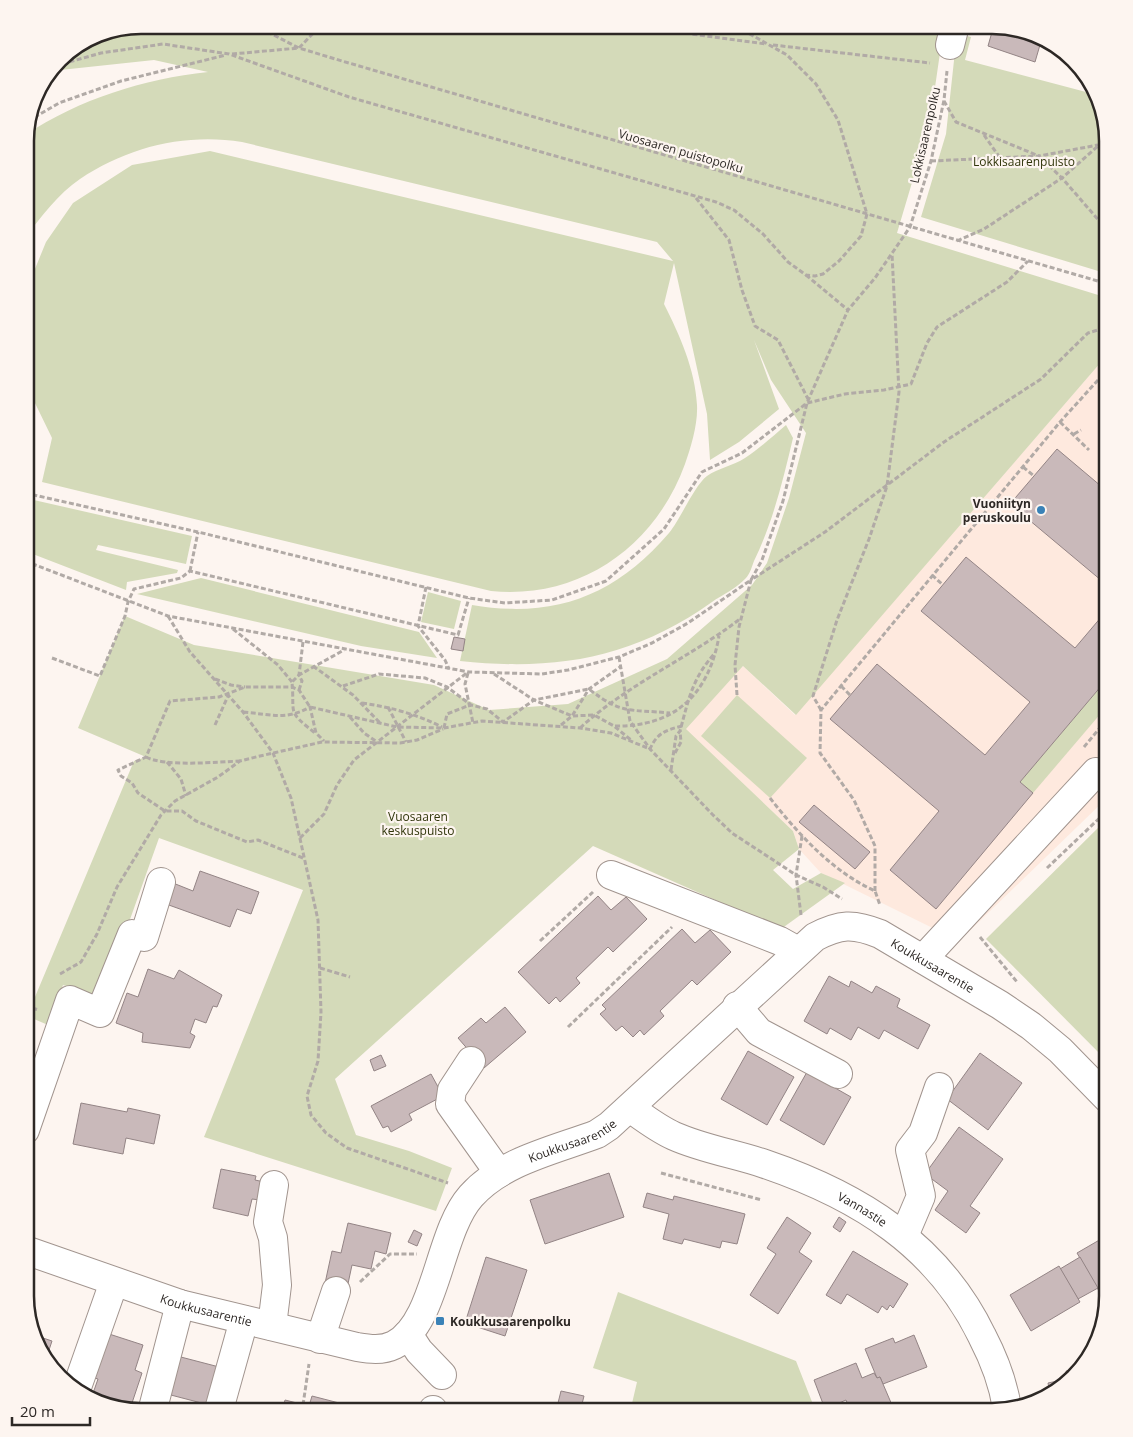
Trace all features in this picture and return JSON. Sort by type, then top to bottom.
[{"type":"street","points":[[923,959],[1096,772]]},
{"type":"street","points":[[611,875],[780,941],[798,951]]},
{"type":"street","points":[[34,1104],[70,1000],[100,1013],[132,934],[144,937],[161,882]]},
{"type":"street","name":"Koukkusaarentie","points":[[34,1253],[180,1304],[272,1326],[314,1350],[378,1350],[394,1345],[408,1334],[420,1318],[457,1216],[472,1195],[498,1173],[597,1134],[630,1108],[814,936],[832,928],[844,926],[863,927],[880,934],[1000,1005],[1031,1026],[1060,1050],[1099,1090]]},
{"type":"street","points":[[738,1006],[759,1032],[838,1074]]},
{"type":"street","points":[[471,1061],[452,1090],[450,1104],[498,1173]]},
{"type":"street","points":[[904,1236],[921,1196],[910,1150],[923,1133],[939,1087]]},
{"type":"street","name":"Vannastie","points":[[630,1108],[653,1125],[676,1137],[808,1180],[873,1215],[904,1236],[929,1258],[950,1283],[976,1324],[997,1366],[1006,1402]]},
{"type":"street","points":[[272,1326],[276,1286],[273,1238],[268,1222],[274,1185]]},
{"type":"street","points":[[78,1383],[114,1282]]},
{"type":"street","points":[[314,1350],[332,1299]]},
{"type":"street","points":[[154,1403],[180,1304]]},
{"type":"street","points":[[221,1403],[244,1320]]},
{"type":"street","points":[[408,1334],[419,1351],[442,1375]]},
{"type":"path","name":"Vuosaaren puistopolku","points":[[271,34],[299,48],[910,228],[1099,281]]},
{"type":"path","points":[[37,116],[59,103],[121,81],[229,54],[299,48],[312,34]]},
{"type":"path","points":[[691,34],[770,45],[951,45]]},
{"type":"path","points":[[750,34],[787,55],[816,84],[838,120],[867,214],[861,236],[839,261],[823,274],[806,275]]},
{"type":"path","points":[[68,62],[101,53],[163,44],[229,54],[349,97],[734,210],[763,234],[788,262],[848,310]]},
{"type":"path","name":"Lokkisaarenpolku","points":[[751,580],[762,560],[782,501],[808,401],[848,310],[910,228],[931,162],[944,100],[951,45]]},
{"type":"path","points":[[944,100],[956,122],[1039,156],[1062,178],[1099,221]]},
{"type":"path","points":[[984,134],[1000,158]]},
{"type":"path","points":[[931,162],[1039,156],[1098,145]]},
{"type":"path","points":[[957,241],[984,229],[1062,178],[1098,145]]},
{"type":"path","points":[[696,198],[729,240],[742,290],[755,326],[778,340],[808,401]]},
{"type":"path","points":[[880,907],[875,891],[874,846],[854,800],[820,753],[821,710],[814,696],[836,620],[870,539],[887,486],[899,387],[892,252]]},
{"type":"path","points":[[34,495],[198,532],[469,598],[505,603],[552,600],[606,581],[664,529],[702,472],[742,453],[808,401],[911,384],[927,343],[937,326],[1008,282],[1028,261]]},
{"type":"path","points":[[34,564],[128,602],[168,616],[449,670],[542,674],[592,665],[619,657],[652,643],[688,623],[825,532],[944,442],[1041,379],[1088,333],[1099,329]]},
{"type":"path","points":[[821,710],[1060,422],[1099,378]]},
{"type":"path","points":[[1060,422],[1089,450]]},
{"type":"path","points":[[1074,434],[1081,430]]},
{"type":"path","points":[[1023,467],[1034,476]]},
{"type":"path","points":[[52,658],[100,676],[126,616],[128,602],[134,589],[181,578],[190,571],[198,532]]},
{"type":"path","points":[[190,571],[458,635],[469,598]]},
{"type":"path","points":[[932,575],[943,585]]},
{"type":"path","points":[[737,695],[735,665],[741,619],[751,580]]},
{"type":"path","points":[[418,626],[426,587]]},
{"type":"path","points":[[168,616],[190,652],[243,712],[273,753],[292,798],[303,858],[309,875],[318,920],[321,1012],[318,1061],[307,1096],[311,1115],[326,1134],[347,1148],[449,1184]]},
{"type":"path","points":[[580,728],[624,693],[719,636],[741,619]]},
{"type":"path","points":[[418,626],[445,660],[449,670]]},
{"type":"path","points":[[231,628],[278,665],[292,682],[291,704],[294,715],[324,742]]},
{"type":"path","points":[[614,726],[634,726],[658,721],[690,698],[706,680],[716,652],[719,636]]},
{"type":"path","points":[[298,690],[302,681],[300,675],[303,642]]},
{"type":"path","points":[[292,682],[313,666],[346,650]]},
{"type":"path","points":[[671,771],[676,736],[682,726],[700,670],[716,652]]},
{"type":"path","points":[[619,657],[630,721],[650,748],[671,771],[732,833],[796,875],[823,886],[847,902]]},
{"type":"path","points":[[313,666],[343,686],[381,724]]},
{"type":"path","points":[[560,726],[572,716],[589,689],[620,667]]},
{"type":"path","points":[[300,838],[324,814],[337,785],[354,760],[468,672]]},
{"type":"path","points":[[468,672],[465,684],[471,705],[473,723]]},
{"type":"path","points":[[493,673],[534,700],[572,716],[594,715],[614,726],[633,742]]},
{"type":"path","points":[[343,686],[379,674],[425,678],[447,687],[471,705],[487,709],[503,722]]},
{"type":"path","points":[[212,678],[231,685],[245,687],[292,687],[298,690],[310,707],[316,734]]},
{"type":"path","points":[[841,686],[850,695]]},
{"type":"path","points":[[245,687],[228,695],[170,701],[146,757],[118,770],[132,783],[138,793],[165,811],[182,811],[196,821],[247,842],[258,840],[303,858]]},
{"type":"path","points":[[503,722],[534,700],[589,689],[609,704],[628,711],[670,714]]},
{"type":"path","points":[[215,725],[228,695]]},
{"type":"path","points":[[361,703],[388,707],[413,714],[444,728]]},
{"type":"path","points":[[444,728],[447,714],[471,705]]},
{"type":"path","points":[[243,712],[282,717],[294,715],[310,707],[397,727],[444,728],[473,723],[503,722],[560,726],[611,733],[650,748]]},
{"type":"path","points":[[388,707],[406,742]]},
{"type":"path","points":[[349,716],[364,733],[377,742]]},
{"type":"path","points":[[650,748],[655,738],[666,730],[682,726]]},
{"type":"path","points":[[146,757],[167,762],[240,761],[324,742],[406,742],[417,740],[444,728]]},
{"type":"path","points":[[59,974],[80,962],[96,934],[117,887],[165,811],[175,801],[186,796],[240,761]]},
{"type":"path","points":[[167,762],[181,779],[186,796]]},
{"type":"path","points":[[770,798],[802,836],[853,881],[875,891]]},
{"type":"path","points":[[801,921],[796,875],[802,836]]},
{"type":"path","points":[[540,941],[611,875]]},
{"type":"path","points":[[568,1027],[694,907]]},
{"type":"path","points":[[977,934],[1018,984]]},
{"type":"path","points":[[320,968],[350,976]]},
{"type":"path","points":[[34,1008],[43,1010]]},
{"type":"path","points":[[661,1173],[762,1200]]},
{"type":"path","points":[[332,1299],[348,1294],[390,1254],[422,1254]]},
{"type":"path","points":[[302,1403],[314,1350]]},
{"type":"shaded area","name":"Vuoniityn peruskoulu","points":[[1099,364],[1099,806],[959,941],[821,873],[799,849],[793,831],[685,729],[743,666],[795,715]]},
{"type":"green space","name":"Vuosaaren keskuspuisto","points":[[140,34],[943,34],[930,122],[897,233],[1099,295],[1099,364],[796,715],[743,666],[686,729],[793,831],[799,849],[773,870],[793,889],[821,873],[845,883],[781,929],[593,846],[335,1079],[356,1135],[409,1151],[452,1168],[436,1211],[204,1137],[303,890],[159,838],[102,998],[63,985],[48,1025],[34,1019],[34,999],[134,761],[146,757],[78,728],[125,616],[194,645],[434,685],[489,710],[568,704],[667,659],[752,585],[767,563],[789,498],[806,433],[771,380],[754,340],[779,409],[739,442],[710,460],[707,414],[674,263],[664,304],[681,341],[690,366],[696,392],[697,412],[692,443],[672,494],[654,520],[634,543],[610,562],[583,577],[554,587],[523,592],[491,591],[42,482],[52,438],[34,401],[34,271],[46,242],[73,203],[132,165],[210,151],[673,261],[657,242],[242,142],[221,140],[199,139],[178,141],[158,145],[118,158],[72,185],[50,206],[34,226],[35,129],[68,111],[113,93],[160,80],[208,72],[154,60],[60,70],[75,56],[106,39]]},
{"type":"green space","name":"Lokkisaarenpuisto","points":[[957,34],[971,37],[965,60],[1086,92],[1087,90],[1096,113],[1099,140],[1099,271],[921,217],[946,134]]},
{"type":"green space","points":[[786,425],[793,438],[777,501],[750,572],[738,585],[682,621],[652,637],[592,657],[528,664],[460,661],[472,605],[502,609],[530,609],[556,605],[581,598],[605,587],[627,573],[669,533],[697,487],[707,476],[745,458]]},
{"type":"green space","points":[[34,500],[192,536],[186,564],[98,545],[96,550],[178,570],[177,573],[127,582],[126,590],[34,554]]},
{"type":"green space","points":[[201,578],[419,632],[437,658],[361,646],[137,594]]},
{"type":"green space","points":[[428,592],[461,601],[454,629],[421,622]]},
{"type":"green space","points":[[1099,689],[1099,716],[1033,793],[1020,782]]},
{"type":"green space","points":[[737,695],[807,758],[770,798],[701,736]]},
{"type":"green space","points":[[1099,827],[1099,1053],[986,939]]},
{"type":"green space","points":[[618,1292],[796,1361],[812,1403],[632,1403],[637,1382],[593,1368]]},
{"type":"building","points":[[991,34],[1027,39],[1040,45],[1035,62],[988,46]]},
{"type":"building","points":[[1057,449],[1099,484],[1099,578],[1010,504]]},
{"type":"building","points":[[966,557],[1075,648],[1099,620],[1099,689],[1020,782],[1033,793],[936,909],[890,870],[939,811],[830,719],[877,664],[985,755],[1030,702],[921,611]]},
{"type":"building","points":[[454,637],[465,639],[463,651],[451,649]]},
{"type":"building","points":[[814,805],[870,852],[855,869],[799,822]]},
{"type":"building","points":[[200,871],[259,892],[251,914],[237,909],[230,927],[166,904],[173,883],[193,891]]},
{"type":"building","points":[[598,896],[611,910],[626,897],[647,919],[613,952],[608,947],[576,978],[580,983],[560,1002],[556,997],[549,1004],[518,972]]},
{"type":"building","points":[[682,929],[695,943],[710,930],[731,952],[697,985],[692,980],[660,1011],[664,1016],[644,1035],[640,1030],[633,1037],[622,1026],[616,1031],[600,1014],[606,1009],[602,1005]]},
{"type":"building","points":[[148,969],[174,979],[179,970],[222,995],[217,1007],[213,1006],[206,1023],[195,1019],[190,1033],[195,1036],[190,1048],[142,1042],[143,1033],[116,1023],[127,993],[138,997]]},
{"type":"building","points":[[829,976],[849,987],[851,981],[872,993],[876,986],[900,999],[897,1007],[930,1025],[918,1049],[884,1030],[879,1039],[858,1027],[851,1040],[830,1028],[827,1034],[804,1021]]},
{"type":"building","points":[[505,1007],[526,1032],[484,1068],[458,1038],[481,1018],[486,1023]]},
{"type":"building","points":[[748,1051],[794,1077],[767,1125],[721,1099]]},
{"type":"building","points":[[980,1053],[1022,1083],[988,1130],[947,1099]]},
{"type":"building","points":[[381,1055],[386,1066],[374,1071],[370,1060]]},
{"type":"building","points":[[807,1072],[851,1097],[824,1145],[780,1120]]},
{"type":"building","points":[[431,1074],[443,1096],[409,1114],[412,1120],[391,1132],[388,1126],[383,1128],[371,1106]]},
{"type":"building","points":[[81,1103],[127,1112],[128,1108],[160,1115],[154,1144],[126,1138],[123,1154],[73,1144]]},
{"type":"building","points":[[959,1127],[1003,1159],[970,1206],[980,1213],[966,1233],[935,1210],[948,1191],[925,1174]]},
{"type":"building","points":[[221,1169],[256,1176],[255,1180],[264,1182],[260,1200],[252,1199],[248,1216],[213,1208]]},
{"type":"building","points":[[609,1173],[624,1217],[545,1244],[530,1200]]},
{"type":"building","points":[[647,1193],[673,1200],[674,1196],[745,1214],[737,1244],[722,1241],[720,1248],[684,1239],[682,1244],[663,1239],[669,1214],[643,1207]]},
{"type":"building","points":[[787,1217],[811,1233],[799,1252],[812,1261],[778,1314],[750,1295],[776,1254],[767,1248]]},
{"type":"building","points":[[839,1217],[846,1222],[840,1232],[833,1227]]},
{"type":"building","points":[[348,1223],[391,1233],[386,1254],[375,1251],[371,1269],[352,1265],[346,1293],[324,1288],[332,1251],[341,1253]]},
{"type":"building","points":[[414,1230],[422,1234],[417,1246],[408,1242]]},
{"type":"building","points":[[1099,1240],[1099,1291],[1077,1253]]},
{"type":"building","points":[[853,1251],[908,1284],[893,1308],[890,1305],[887,1310],[882,1306],[878,1313],[847,1294],[841,1304],[826,1295]]},
{"type":"building","points":[[486,1257],[527,1270],[505,1336],[465,1323]]},
{"type":"building","points":[[1080,1257],[1098,1288],[1078,1299],[1060,1269]]},
{"type":"building","points":[[1059,1266],[1080,1302],[1031,1331],[1010,1295]]},
{"type":"building","points":[[103,1332],[143,1345],[135,1370],[142,1373],[132,1402],[113,1400],[93,1392],[98,1379],[88,1376]]},
{"type":"building","points":[[914,1335],[927,1367],[883,1384],[880,1377],[877,1378],[865,1349],[893,1338],[895,1343]]},
{"type":"building","points":[[42,1338],[52,1341],[49,1351]]},
{"type":"building","points":[[177,1356],[223,1368],[214,1403],[202,1403],[167,1394]]},
{"type":"building","points":[[856,1363],[862,1378],[874,1373],[877,1378],[880,1377],[891,1403],[847,1403],[846,1400],[839,1403],[823,1403],[814,1380]]},
{"type":"building","points":[[1058,1381],[1049,1387],[1048,1383]]},
{"type":"building","points":[[561,1391],[584,1396],[582,1403],[558,1403]]},
{"type":"building","points":[[312,1396],[339,1403],[310,1403]]},
{"type":"building","points":[[285,1400],[297,1403],[284,1403]]},
{"type":"place","name":"Vuoniityn peruskoulu","points":[[1041,510]]},
{"type":"place","name":"Koukkusaarenpolku","points":[[440,1321]]}]
